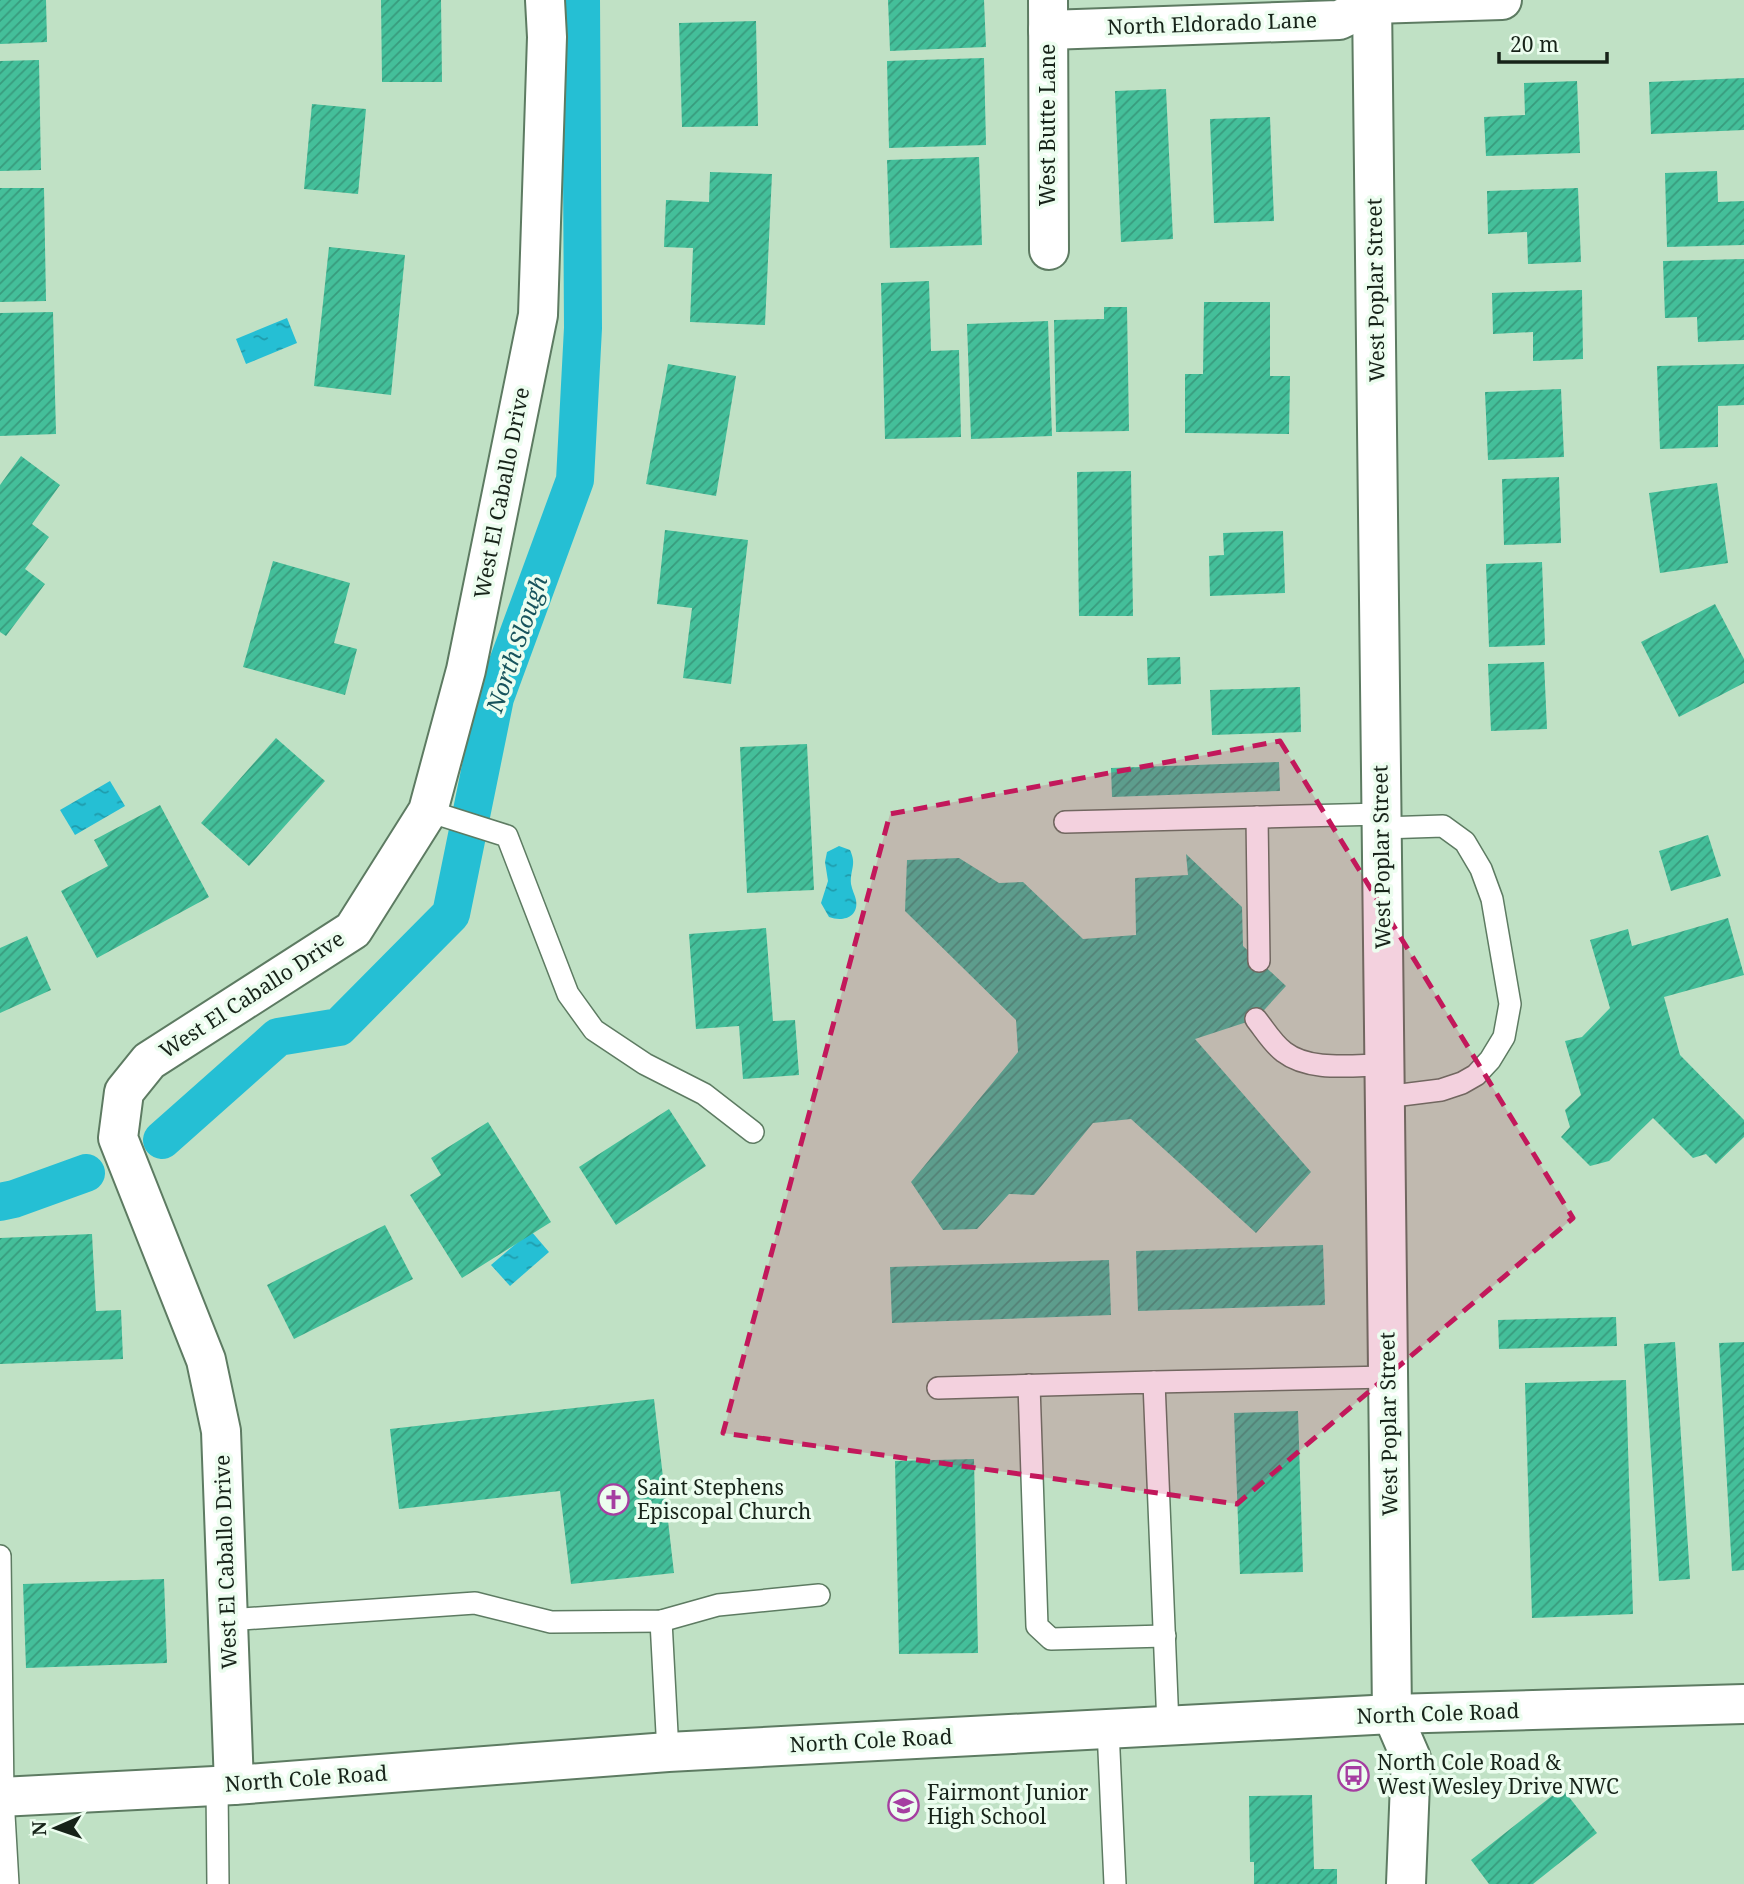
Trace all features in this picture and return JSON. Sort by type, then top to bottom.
[{"type":"street","name":"West El Caballo Drive","points":[[226,1786],[228,1620],[221,1431],[206,1360],[118,1138],[124,1092],[149,1061],[353,930],[428,811],[466,670],[538,315],[547,37],[545,0]]},
{"type":"street","points":[[1373,2],[1502,0]]},
{"type":"street","name":"North Eldorado Lane","points":[[1048,15],[1339,20],[1373,2]]},
{"type":"street","name":"West Poplar Street","points":[[1373,2],[1392,1714]]},
{"type":"street","name":"West Butte Lane","points":[[1048,15],[1049,250]]},
{"type":"street","name":"North Cole Road","points":[[1,1797],[226,1786],[668,1752],[1392,1714],[1744,1704]]},
{"type":"street","points":[[1392,1714],[1411,1758],[1406,1884]]},
{"type":"lane","points":[[428,811],[507,836],[568,994],[594,1030],[645,1063],[704,1094],[753,1132]]},
{"type":"lane","points":[[1257,817],[1259,961]]},
{"type":"lane","points":[[1065,822],[1257,817],[1382,821],[1443,827],[1465,842],[1481,870],[1492,899],[1510,1004],[1504,1037],[1490,1060],[1476,1075],[1441,1090],[1385,1081],[1297,1060],[1282,1051],[1255,1019]]},
{"type":"lane","points":[[938,1388],[1388,1377]]},
{"type":"lane","points":[[1154,1382],[1168,1726]]},
{"type":"lane","points":[[1029,1385],[1037,1626],[1051,1639],[1164,1636]]},
{"type":"lane","points":[[0,1556],[1,1797],[8,1884]]},
{"type":"lane","points":[[228,1620],[475,1604],[551,1622],[661,1621],[718,1605],[819,1595]]},
{"type":"lane","points":[[661,1621],[668,1752]]},
{"type":"lane","points":[[1108,1729],[1115,1884]]},
{"type":"lane","points":[[218,1884],[226,1786]]},
{"type":"highlighted area","points":[[1280,741],[1573,1218],[1237,1504],[723,1433],[890,814]]},
{"type":"water","points":[[287,318],[297,343],[246,364],[236,339]]},
{"type":"water","points":[[110,781],[125,806],[75,835],[60,810]]},
{"type":"water","points":[[839,846],[850,850],[852,855],[851,884],[856,900],[855,911],[844,919],[829,917],[821,903],[828,881],[825,862],[827,852]]},
{"type":"water","points":[[531,1231],[549,1252],[510,1286],[491,1265]]},
{"type":"building","points":[[0,0],[46,0],[47,42],[0,44]]},
{"type":"building","points":[[381,0],[441,0],[442,82],[382,82]]},
{"type":"building","points":[[888,0],[984,0],[986,47],[890,51]]},
{"type":"building","points":[[756,21],[758,126],[682,127],[679,23]]},
{"type":"building","points":[[984,58],[986,145],[889,148],[887,61]]},
{"type":"building","points":[[39,60],[41,170],[0,171],[0,61]]},
{"type":"building","points":[[1744,78],[1744,130],[1651,134],[1649,82]]},
{"type":"building","points":[[1577,81],[1580,153],[1486,156],[1484,117],[1525,115],[1524,83]]},
{"type":"building","points":[[1166,89],[1173,239],[1121,242],[1115,91]]},
{"type":"building","points":[[312,104],[366,109],[358,194],[304,189]]},
{"type":"building","points":[[1270,117],[1274,221],[1214,223],[1210,119]]},
{"type":"building","points":[[979,157],[982,245],[890,248],[887,160]]},
{"type":"building","points":[[1717,171],[1718,202],[1744,201],[1744,245],[1667,247],[1665,173]]},
{"type":"building","points":[[710,172],[772,174],[765,325],[690,322],[693,248],[664,247],[666,200],[709,202]]},
{"type":"building","points":[[0,188],[44,188],[46,301],[0,302]]},
{"type":"building","points":[[1578,188],[1581,262],[1528,264],[1527,232],[1488,234],[1487,191]]},
{"type":"building","points":[[329,247],[405,255],[391,395],[314,386]]},
{"type":"building","points":[[1744,259],[1744,340],[1698,342],[1697,317],[1665,318],[1663,261]]},
{"type":"building","points":[[929,281],[931,351],[959,350],[961,437],[885,439],[881,283]]},
{"type":"building","points":[[1582,290],[1583,359],[1533,361],[1533,332],[1493,334],[1492,293]]},
{"type":"building","points":[[1204,302],[1270,302],[1270,376],[1290,376],[1289,434],[1185,433],[1185,374],[1203,374]]},
{"type":"building","points":[[1104,307],[1127,307],[1129,431],[1056,432],[1054,320],[1104,319]]},
{"type":"building","points":[[53,312],[56,434],[0,436],[0,313]]},
{"type":"building","points":[[1048,321],[1052,436],[971,439],[967,324]]},
{"type":"building","points":[[668,364],[736,376],[716,496],[646,484]]},
{"type":"building","points":[[1744,364],[1744,405],[1718,406],[1718,447],[1660,449],[1657,366]]},
{"type":"building","points":[[1561,389],[1564,457],[1488,460],[1485,392]]},
{"type":"building","points":[[21,456],[60,485],[32,524],[49,537],[25,569],[45,584],[6,636],[0,632],[0,485]]},
{"type":"building","points":[[1131,471],[1133,616],[1079,616],[1077,472]]},
{"type":"building","points":[[1559,477],[1561,543],[1504,545],[1502,479]]},
{"type":"building","points":[[1717,483],[1728,563],[1660,573],[1649,493]]},
{"type":"building","points":[[665,530],[748,540],[731,684],[683,678],[692,608],[657,604]]},
{"type":"building","points":[[1283,531],[1285,593],[1210,596],[1209,556],[1224,555],[1223,533]]},
{"type":"building","points":[[273,561],[350,583],[334,643],[357,649],[345,695],[243,667]]},
{"type":"building","points":[[1542,562],[1545,645],[1489,647],[1486,564]]},
{"type":"building","points":[[1715,604],[1744,659],[1744,683],[1679,717],[1641,642]]},
{"type":"building","points":[[1180,657],[1181,684],[1148,685],[1147,658]]},
{"type":"building","points":[[1544,662],[1547,729],[1491,731],[1488,664]]},
{"type":"building","points":[[1300,687],[1301,732],[1212,735],[1210,690]]},
{"type":"building","points":[[276,738],[325,781],[249,866],[201,823]]},
{"type":"building","points":[[807,744],[814,890],[747,893],[740,747]]},
{"type":"building","points":[[1279,762],[1280,791],[1112,797],[1111,768]]},
{"type":"building","points":[[160,805],[209,897],[97,958],[61,891],[108,866],[94,840]]},
{"type":"building","points":[[1708,835],[1721,876],[1671,891],[1659,851]]},
{"type":"building","points":[[1186,854],[1242,907],[1243,946],[1286,986],[1256,1019],[1195,1039],[1311,1172],[1256,1233],[1131,1119],[1093,1123],[1034,1195],[1009,1194],[977,1229],[943,1230],[911,1182],[1018,1052],[1016,1020],[905,911],[907,860],[959,858],[999,883],[1023,882],[1083,939],[1136,935],[1135,878],[1188,875]]},
{"type":"building","points":[[1728,918],[1744,975],[1664,997],[1680,1055],[1744,1120],[1744,1137],[1716,1164],[1706,1154],[1693,1158],[1653,1118],[1609,1161],[1590,1166],[1561,1137],[1570,1127],[1565,1110],[1581,1095],[1565,1041],[1582,1037],[1610,1008],[1590,940],[1628,929],[1632,946]]},
{"type":"building","points":[[766,928],[773,1021],[795,1020],[799,1075],[743,1079],[739,1026],[696,1029],[689,934]]},
{"type":"building","points":[[27,936],[51,990],[0,1013],[0,948]]},
{"type":"building","points":[[669,1109],[706,1166],[616,1225],[579,1167]]},
{"type":"building","points":[[488,1122],[551,1222],[462,1278],[410,1195],[441,1175],[431,1158]]},
{"type":"building","points":[[385,1225],[413,1279],[294,1339],[267,1285]]},
{"type":"building","points":[[92,1234],[96,1311],[121,1310],[123,1359],[0,1364],[0,1238]]},
{"type":"building","points":[[1323,1245],[1325,1305],[1138,1311],[1136,1251]]},
{"type":"building","points":[[1109,1260],[1111,1315],[892,1323],[890,1267]]},
{"type":"building","points":[[1616,1317],[1617,1346],[1499,1349],[1498,1320]]},
{"type":"building","points":[[1675,1342],[1690,1579],[1659,1581],[1644,1344]]},
{"type":"building","points":[[1744,1342],[1744,1570],[1732,1571],[1719,1343]]},
{"type":"building","points":[[1626,1380],[1633,1614],[1532,1618],[1525,1383]]},
{"type":"building","name":"Saint Stephens Episcopal Church","points":[[654,1399],[674,1573],[571,1584],[560,1491],[399,1509],[390,1429]]},
{"type":"building","points":[[1298,1411],[1303,1572],[1240,1574],[1234,1413]]},
{"type":"building","points":[[974,1459],[978,1653],[899,1654],[895,1461]]},
{"type":"building","points":[[164,1579],[167,1663],[26,1668],[23,1584]]},
{"type":"building","points":[[1562,1788],[1597,1833],[1533,1884],[1489,1884],[1471,1860]]},
{"type":"building","points":[[1312,1795],[1314,1869],[1337,1869],[1337,1884],[1254,1884],[1254,1862],[1250,1862],[1249,1796]]},
{"type":"waterway","name":"North Slough","points":[[162,1140],[278,1037],[339,1027],[451,914],[495,698],[575,480],[583,328],[581,0]]},
{"type":"waterway","name":"North Slough","points":[[0,1202],[86,1173]]},
{"type":"place","name":"Saint Stephens Episcopal Church","points":[[614,1500]]},
{"type":"place","name":"North Cole Road & West Wesley Drive NWC","points":[[1354,1775]]},
{"type":"place","name":"Fairmont Junior High School","points":[[904,1805]]}]
